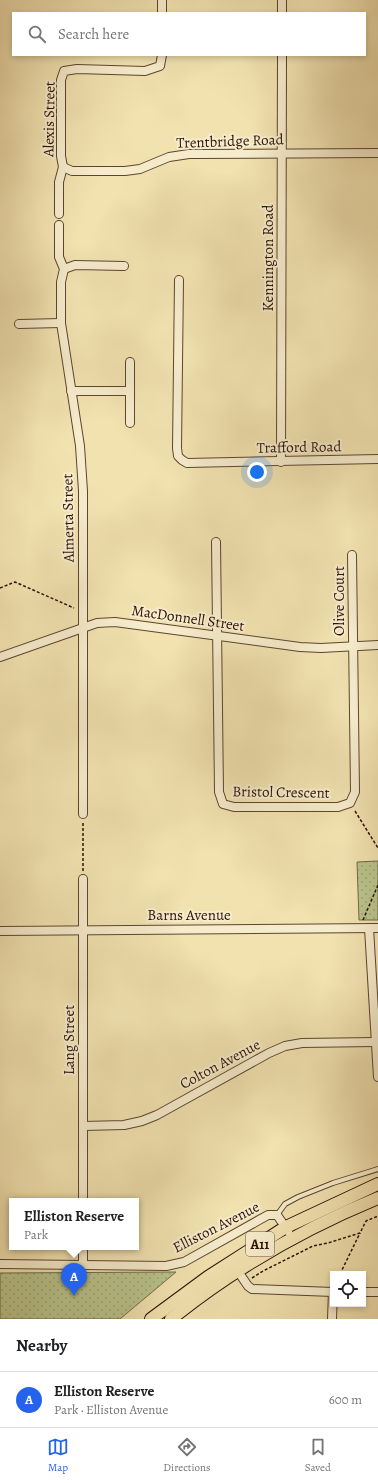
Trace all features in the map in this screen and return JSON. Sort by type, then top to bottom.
[{"type":"main road","name":"A11","points":[[171,1319],[286,1227],[378,1184]]},
{"type":"main road","name":"A11","points":[[151,1319],[208,1277],[235,1267],[326,1221],[378,1198]]},
{"type":"street","points":[[162,0],[162,12]]},
{"type":"street","points":[[282,0],[282,12]]},
{"type":"street","name":"Alexis Street","points":[[63,167],[61,156],[61,80],[64,71],[77,69],[144,71],[160,66],[162,56]]},
{"type":"street","name":"Kennington Road","points":[[282,56],[282,462]]},
{"type":"street","name":"Trentbridge Road","points":[[63,167],[72,170],[126,171],[140,169],[169,157],[189,154],[378,153]]},
{"type":"street","points":[[59,214],[59,182],[63,167]]},
{"type":"street","name":"Almerta Street","points":[[59,224],[59,257],[64,269],[61,282],[61,323],[80,446],[83,491],[83,814]]},
{"type":"street","points":[[64,269],[75,265],[124,266]]},
{"type":"street","name":"Trafford Road","points":[[179,280],[177,454],[182,460],[187,463],[221,463],[378,459]]},
{"type":"street","points":[[19,324],[61,323]]},
{"type":"street","points":[[130,362],[130,423]]},
{"type":"street","points":[[71,391],[130,391]]},
{"type":"street","points":[[216,542],[216,636]]},
{"type":"street","name":"Olive Court","points":[[352,555],[353,647]]},
{"type":"street","name":"MacDonnell Street","points":[[0,657],[98,623],[115,622],[300,647],[321,648],[378,645]]},
{"type":"street","name":"Bristol Crescent","points":[[216,636],[219,792],[223,804],[234,807],[338,807],[350,803],[355,792],[353,647]]},
{"type":"street","name":"Lang Street","points":[[83,879],[83,1198]]},
{"type":"street","points":[[374,928],[375,1042],[378,1077]]},
{"type":"street","name":"Barns Avenue","points":[[0,931],[374,928]]},
{"type":"street","name":"Colton Avenue","points":[[83,1126],[124,1126],[142,1121],[269,1053],[285,1046],[302,1043],[375,1042]]},
{"type":"street","name":"Elliston Avenue","points":[[0,1264],[166,1266],[184,1262],[268,1215],[277,1215],[293,1239]]},
{"type":"street","points":[[83,1250],[83,1264]]},
{"type":"street","points":[[235,1267],[248,1286],[252,1289],[330,1292]]},
{"type":"street","points":[[366,1292],[378,1292]]},
{"type":"street","points":[[332,1307],[332,1319]]},
{"type":"lane","name":"Elliston Avenue","points":[[277,1215],[285,1204],[298,1197],[333,1183],[378,1169]]},
{"type":"path","points":[[0,588],[15,582],[82,612]]},
{"type":"path","points":[[350,803],[378,848]]},
{"type":"path","points":[[83,814],[83,879]]},
{"type":"path","points":[[360,928],[378,885]]},
{"type":"path","points":[[366,1221],[378,1216]]},
{"type":"path","points":[[341,1271],[366,1221],[365,1217]]},
{"type":"path","points":[[252,1278],[313,1246],[360,1233]]},
{"type":"green space","points":[[378,861],[378,920],[359,920],[357,862]]},
{"type":"green space","points":[[176,1272],[120,1319],[0,1319],[0,1273]]},
{"type":"place","name":"Elliston Reserve","points":[[74,1296]]}]
